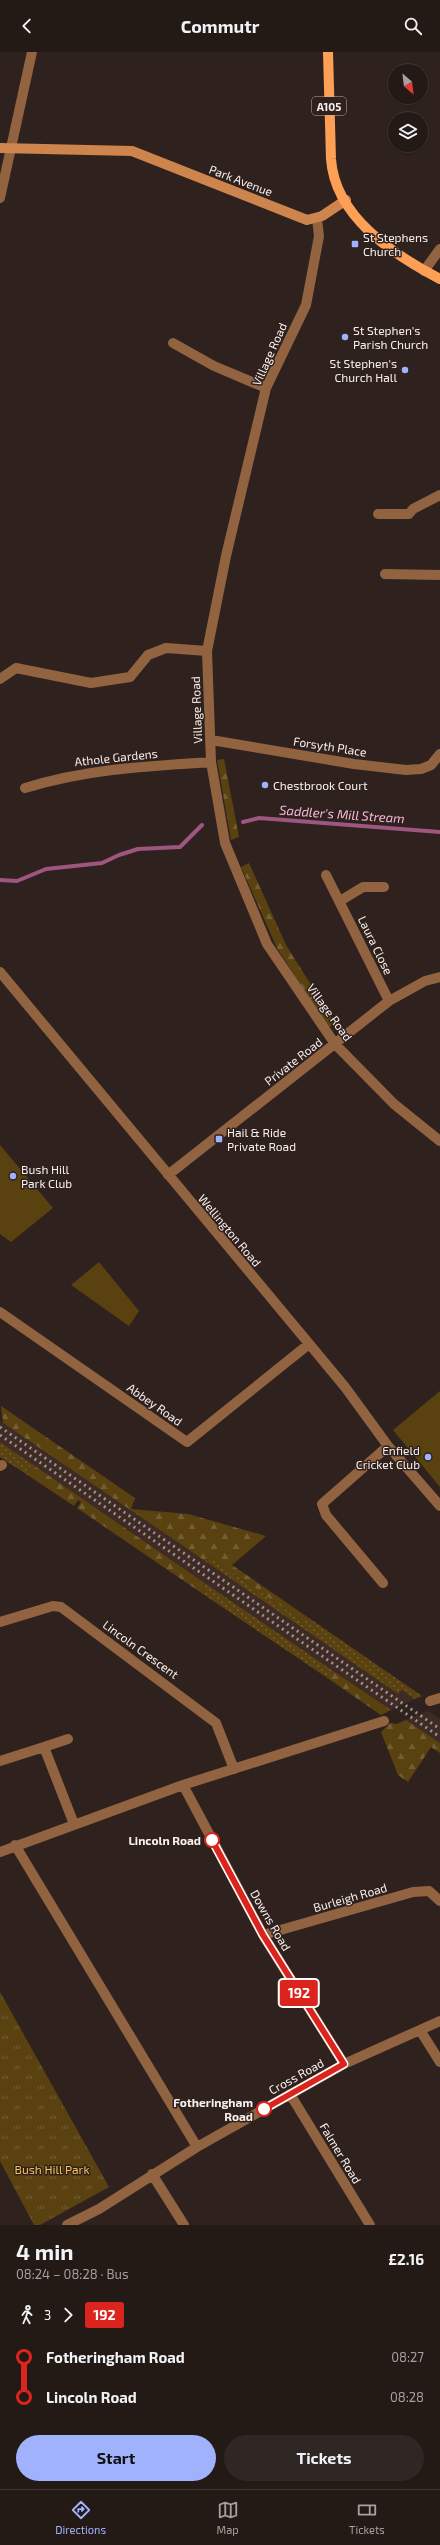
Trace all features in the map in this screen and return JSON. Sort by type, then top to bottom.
[{"type":"main road","name":"A105","points":[[328,52],[331,165],[335,179],[346,200],[380,242],[424,271],[440,279]]},
{"type":"street","points":[[0,198],[13,146],[32,52]]},
{"type":"street","name":"Park Avenue","points":[[0,148],[13,146],[132,151],[307,220],[316,219]]},
{"type":"street","points":[[316,219],[346,200]]},
{"type":"street","name":"Village Road","points":[[316,219],[319,236],[306,305],[266,388],[226,556],[207,651],[211,740],[210,762],[225,843],[267,944],[336,1044],[394,1104],[440,1141]]},
{"type":"street","points":[[424,271],[440,249]]},
{"type":"street","points":[[173,343],[214,366],[266,388]]},
{"type":"street","points":[[378,514],[409,514],[413,509],[440,495]]},
{"type":"street","points":[[385,574],[416,573],[440,575]]},
{"type":"street","points":[[0,679],[16,668],[91,683],[130,677],[148,655],[166,648],[207,651]]},
{"type":"street","name":"Forsyth Place","points":[[211,740],[354,764],[406,770],[422,769],[431,765],[440,754]]},
{"type":"street","name":"Athole Gardens","points":[[25,788],[68,775],[126,768],[210,762]]},
{"type":"street","name":"Laura Close","points":[[326,875],[389,1001]]},
{"type":"street","points":[[340,901],[364,887],[384,886]]},
{"type":"street","name":"Wellington Road","points":[[0,972],[345,1387],[388,1446],[440,1506]]},
{"type":"street","name":"Private Road","points":[[168,1175],[389,1001],[425,981],[440,977]]},
{"type":"street","name":"Abbey Road","points":[[0,1312],[187,1442],[309,1344]]},
{"type":"street","points":[[383,1583],[326,1515],[322,1504],[388,1446]]},
{"type":"street","name":"Lincoln Crescent","points":[[0,1622],[53,1606],[61,1607],[216,1723],[234,1769]]},
{"type":"street","points":[[430,1701],[440,1698]]},
{"type":"street","points":[[0,1852],[15,1845],[183,1785],[384,1721]]},
{"type":"street","points":[[0,1761],[68,1739]]},
{"type":"street","points":[[44,1747],[74,1824]]},
{"type":"street","name":"Downs Road","points":[[183,1785],[263,1935],[344,2064]]},
{"type":"street","points":[[15,1845],[197,2147]]},
{"type":"street","name":"Burleigh Road","points":[[263,1935],[413,1892],[429,1891],[440,1901]]},
{"type":"street","name":"Cross Road","points":[[67,2225],[99,2209],[152,2174],[197,2147],[344,2064],[440,2021]]},
{"type":"street","points":[[420,2030],[440,2062]]},
{"type":"street","name":"Falmer Road","points":[[290,2094],[370,2225]]},
{"type":"street","points":[[152,2174],[184,2225]]},
{"type":"shaded area","points":[[0,1421],[398,1694],[402,1690],[415,1699],[391,1710],[0,1442]]},
{"type":"shaded area","points":[[428,1711],[440,1719],[440,1743],[406,1720]]},
{"type":"green space","points":[[224,759],[239,837],[231,840],[217,760]]},
{"type":"green space","points":[[249,863],[286,945],[335,1023],[328,1028],[277,948],[241,867]]},
{"type":"green space","name":"Bush Hill Park Club","points":[[0,1145],[53,1208],[11,1242],[0,1234]]},
{"type":"green space","points":[[99,1262],[139,1311],[129,1326],[71,1285]]},
{"type":"green space","name":"Enfield Cricket Club","points":[[440,1391],[440,1487],[393,1430]]},
{"type":"green space","points":[[1,1406],[135,1498],[131,1509],[188,1514],[266,1536],[232,1565],[306,1616],[300,1619],[214,1560],[202,1559],[3,1423]]},
{"type":"green space","points":[[0,1442],[32,1464],[26,1474],[0,1457]]},
{"type":"green space","points":[[32,1464],[205,1583],[203,1594],[77,1508],[81,1502],[78,1500],[74,1506],[26,1474]]},
{"type":"green space","points":[[202,1559],[214,1560],[300,1619],[306,1616],[422,1696],[415,1699],[402,1690],[398,1694]]},
{"type":"green space","points":[[205,1583],[335,1672],[326,1677],[203,1594]]},
{"type":"green space","points":[[335,1672],[391,1710],[381,1715],[326,1677]]},
{"type":"green space","points":[[406,1720],[440,1743],[440,1753],[431,1747],[408,1782],[398,1775],[381,1732],[390,1723],[397,1724]]},
{"type":"green space","name":"Bush Hill Park","points":[[0,1992],[109,2187],[40,2225],[34,2225],[0,2161]]},
{"type":"waterway","name":"Saddler's Mill Stream","points":[[243,822],[259,818],[440,832]]},
{"type":"waterway","name":"Saddler's Mill Stream","points":[[0,880],[17,881],[46,869],[102,863],[119,855],[138,849],[180,847],[202,825]]},
{"type":"railway","points":[[0,1427],[440,1729]]},
{"type":"railway","points":[[0,1435],[440,1737]]},
{"type":"bus line","name":"192","points":[[212,1840],[263,1935],[344,2064],[264,2109]]},
{"type":"place","name":"St Stephens Church","points":[[355,244]]},
{"type":"place","name":"St Stephen's Parish Church","points":[[345,337]]},
{"type":"place","name":"St Stephen's Church Hall","points":[[405,370]]},
{"type":"place","name":"Chestbrook Court","points":[[265,785]]},
{"type":"place","name":"Hail & Ride Private Road","points":[[219,1139]]},
{"type":"place","name":"Bush Hill Park Club","points":[[13,1176]]},
{"type":"place","name":"Enfield Cricket Club","points":[[428,1457]]},
{"type":"place","name":"Lincoln Road","points":[[212,1840]]},
{"type":"place","name":"Fotheringham Road","points":[[264,2109]]}]
